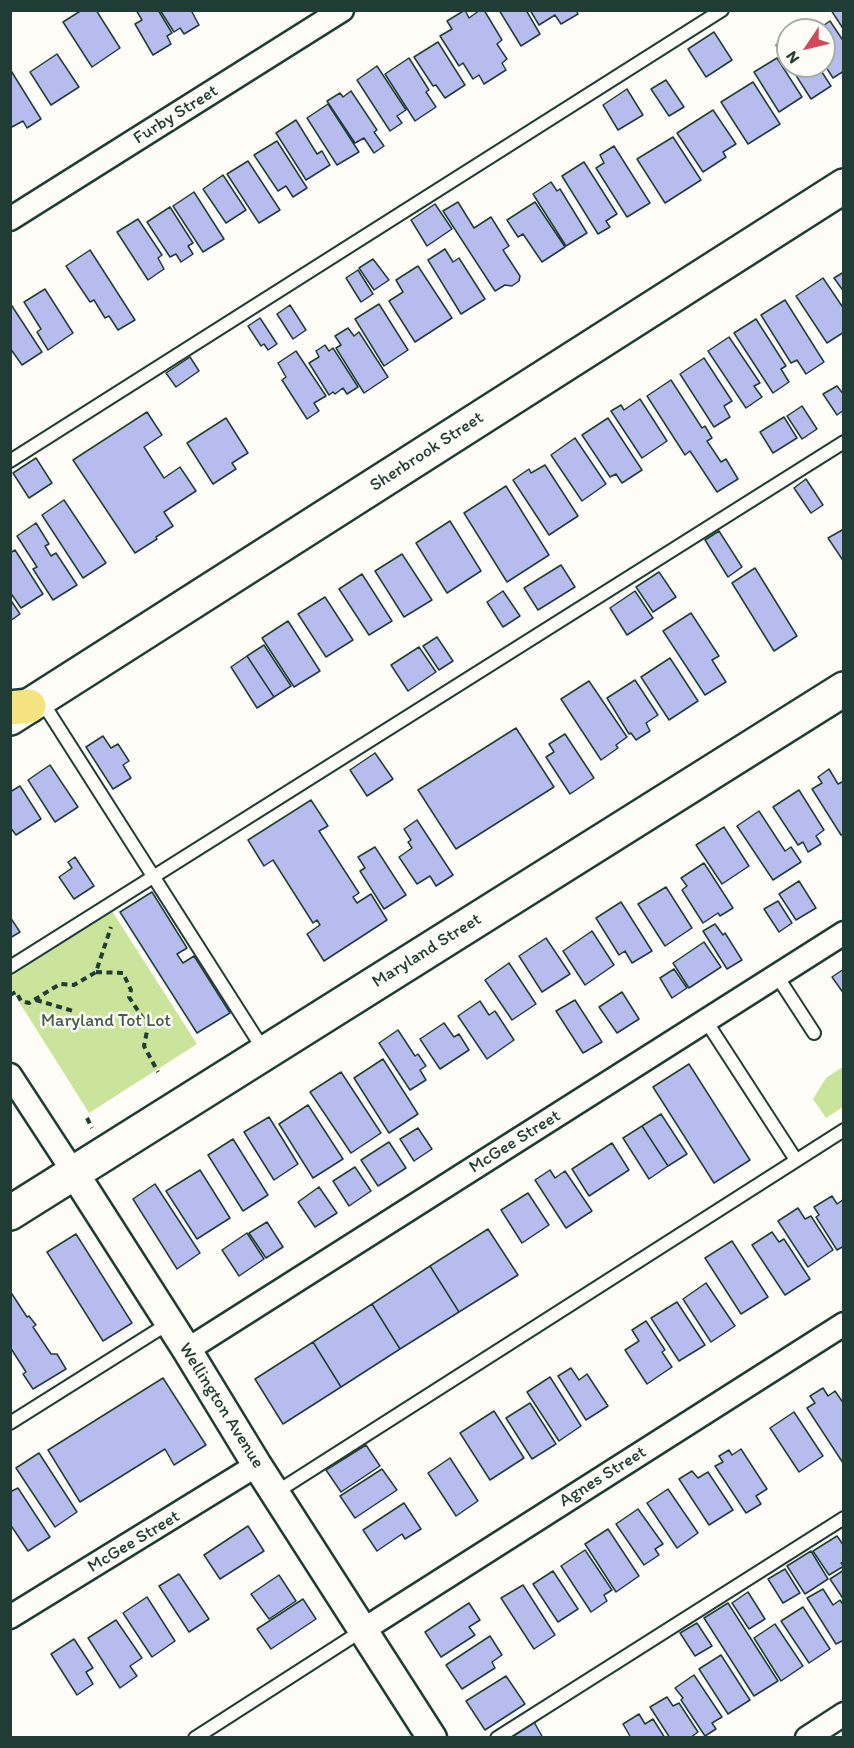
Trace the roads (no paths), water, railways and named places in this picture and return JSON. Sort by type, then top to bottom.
[{"type":"main road","name":"Sherbrook Street","points":[[23,708],[843,186]]},
{"type":"main road","name":"Maryland Street","points":[[10,1213],[843,689]]},
{"type":"street","name":"Furby Street","points":[[10,219],[342,10]]},
{"type":"street","name":"McGee Street","points":[[187,1350],[843,933]]},
{"type":"street","name":"Wellington Avenue","points":[[10,1075],[432,1737]]},
{"type":"street","name":"Agnes Street","points":[[363,1630],[843,1324]]},
{"type":"street","name":"McGee Street","points":[[10,1617],[258,1465]]},
{"type":"street","points":[[807,1737],[843,1714]]},
{"type":"lane","points":[[10,461],[722,10]]},
{"type":"lane","points":[[10,967],[843,442]]},
{"type":"lane","points":[[23,708],[154,877],[265,1053]]},
{"type":"lane","points":[[777,976],[814,1033]]},
{"type":"lane","points":[[706,1021],[796,1160]]},
{"type":"lane","points":[[275,1493],[843,1130]]},
{"type":"lane","points":[[10,1423],[169,1323]]},
{"type":"lane","points":[[497,1737],[843,1518]]},
{"type":"lane","points":[[195,1737],[363,1630]]},
{"type":"park label","name":"Maryland Tot Lot","points":[[106,1021]]}]
